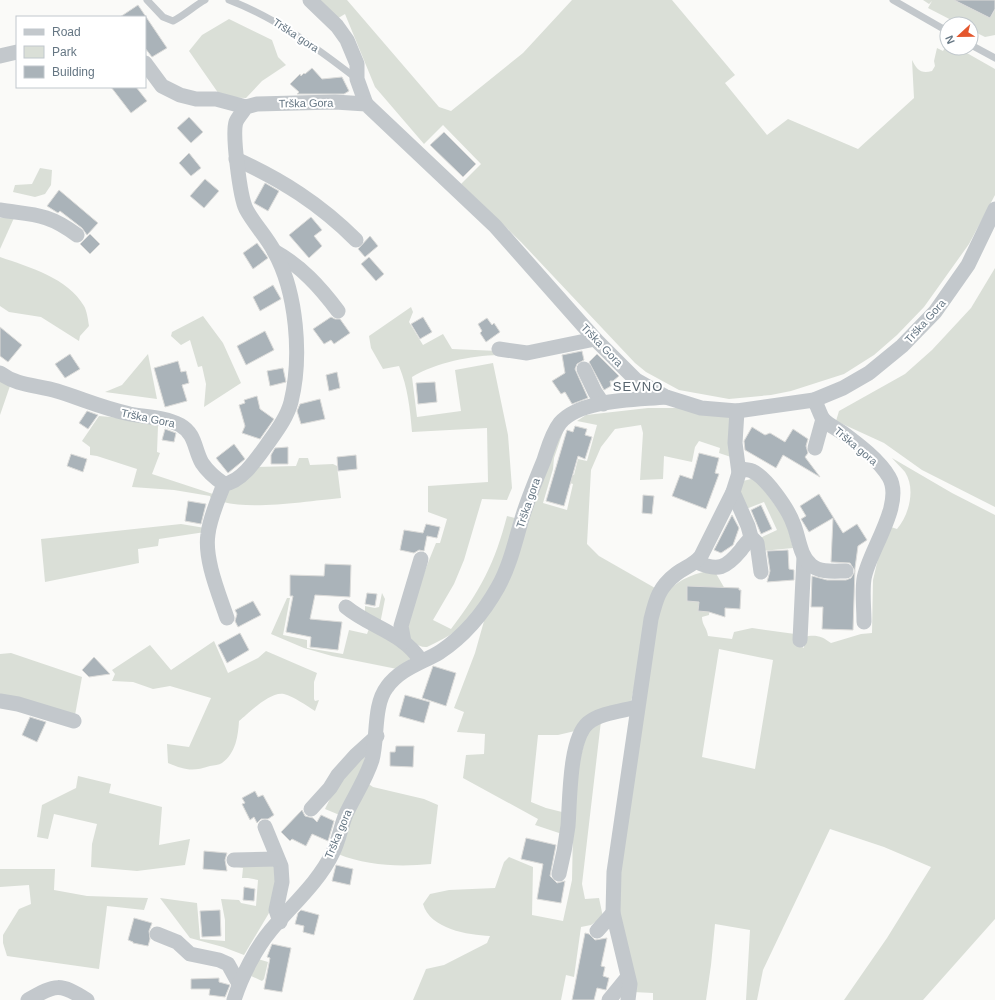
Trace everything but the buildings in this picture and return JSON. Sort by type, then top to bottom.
[{"type":"street","name":"Trška Gora","points":[[310,0],[337,26],[347,40],[357,64],[357,79],[366,104],[495,226],[595,339],[636,380],[666,397],[701,408],[738,411],[814,400],[843,388],[869,373],[902,346],[935,312],[968,265],[995,209]]},
{"type":"street","points":[[0,56],[16,52]]},
{"type":"street","name":"Trška Gora","points":[[146,64],[162,86],[180,96],[196,99],[216,99],[246,107],[257,104],[335,102],[366,104]]},
{"type":"street","points":[[227,618],[215,582],[209,554],[208,535],[212,516],[224,484],[230,483],[257,458],[277,429],[290,403],[296,347],[292,307],[286,283],[274,251],[256,227],[244,206],[236,160],[234,137],[236,122],[246,107]]},
{"type":"street","points":[[236,160],[284,182],[324,211],[356,240]]},
{"type":"street","points":[[0,210],[44,216],[60,222],[77,235]]},
{"type":"street","points":[[274,251],[292,261],[312,279],[338,311]]},
{"type":"street","points":[[499,349],[527,353],[595,339]]},
{"type":"street","points":[[584,369],[595,392],[603,404]]},
{"type":"street","name":"Trška Gora","points":[[0,373],[8,379],[25,385],[57,391],[105,409],[166,420],[181,425],[193,436],[201,462],[210,474],[224,484]]},
{"type":"street","name":"Trška gora","points":[[234,1000],[239,984],[271,930],[280,922],[318,877],[334,852],[345,816],[372,761],[377,736],[377,718],[387,686],[405,669],[438,653],[462,634],[482,613],[498,588],[508,568],[524,510],[559,424],[574,412],[603,404],[666,397]]},
{"type":"street","name":"Trška gora","points":[[814,400],[823,419],[874,458],[889,477],[893,485],[890,512],[880,540],[868,565],[864,579],[864,622]]},
{"type":"street","points":[[628,1000],[630,984],[627,978],[613,913],[614,872],[628,782],[637,706],[651,619],[659,590],[676,574],[697,562],[733,492],[739,473],[735,443],[738,411]]},
{"type":"street","name":"Trška gora","points":[[815,448],[823,419]]},
{"type":"street","points":[[739,473],[743,469],[752,470],[762,478],[786,508],[794,524],[804,557],[800,640]]},
{"type":"street","points":[[733,492],[748,526],[751,537],[757,543],[761,572]]},
{"type":"street","points":[[697,562],[707,567],[720,568],[733,560],[751,537]]},
{"type":"street","points":[[804,557],[811,566],[823,571],[846,571]]},
{"type":"street","points":[[404,642],[401,626],[421,559]]},
{"type":"street","points":[[346,607],[356,616],[404,642],[417,653],[421,661]]},
{"type":"street","points":[[0,700],[74,721]]},
{"type":"street","points":[[559,874],[568,825],[573,765],[579,733],[588,722],[604,715],[637,706]]},
{"type":"street","points":[[311,809],[330,788],[338,774],[377,736]]},
{"type":"street","points":[[265,827],[281,866],[282,882],[276,910],[280,922]]},
{"type":"street","points":[[234,860],[277,859]]},
{"type":"street","points":[[597,931],[613,913]]},
{"type":"street","points":[[157,934],[177,942],[190,954],[219,960],[228,964],[239,984]]},
{"type":"street","points":[[609,1000],[627,978]]},
{"type":"street","points":[[28,1000],[42,992],[59,986],[71,990],[87,1000]]},
{"type":"lane","points":[[147,0],[163,17],[173,21],[185,15],[198,4],[206,0]]},
{"type":"lane","name":"Trška gora","points":[[229,0],[270,18],[324,54],[357,79]]},
{"type":"lane","points":[[893,0],[939,26]]},
{"type":"lane","points":[[979,49],[995,58]]},
{"type":"green space","points":[[315,0],[347,0],[439,107],[451,111],[523,53],[572,0],[672,0],[735,75],[725,83],[767,135],[788,119],[858,149],[914,98],[912,60],[920,70],[925,72],[932,71],[935,66],[934,61],[937,48],[939,49],[939,56],[972,56],[995,69],[995,195],[969,244],[924,307],[897,335],[874,355],[844,374],[791,391],[771,395],[729,399],[679,390],[646,372],[635,363],[521,242],[461,184],[481,164],[443,125],[424,144],[375,87],[345,14],[335,20]]},
{"type":"green space","points":[[923,0],[954,0],[990,18],[995,10],[995,35],[985,37],[979,34],[979,16],[944,16],[928,8],[932,1],[929,4]]},
{"type":"green space","points":[[229,19],[272,40],[278,57],[286,65],[262,81],[246,98],[221,97],[189,51],[202,35]]},
{"type":"green space","points":[[40,168],[52,170],[51,185],[45,194],[35,197],[13,192],[15,185],[32,184]]},
{"type":"green space","points":[[0,218],[14,218],[0,249]]},
{"type":"green space","points":[[0,257],[47,275],[68,288],[77,296],[85,308],[89,326],[80,336],[79,341],[41,317],[9,312],[0,306]]},
{"type":"green space","points":[[995,268],[995,507],[922,470],[884,443],[836,421],[839,411],[905,374],[932,350],[971,308]]},
{"type":"green space","points":[[411,307],[413,312],[409,322],[423,345],[443,334],[452,349],[498,351],[499,355],[465,358],[432,367],[412,377],[417,417],[461,411],[455,370],[493,363],[508,435],[512,488],[507,500],[482,499],[464,560],[454,584],[433,620],[451,629],[478,589],[492,562],[507,516],[519,519],[495,579],[478,607],[469,619],[457,630],[427,647],[420,646],[414,642],[408,636],[406,629],[423,576],[436,543],[440,543],[447,519],[428,512],[428,486],[488,482],[487,428],[412,432],[407,390],[399,366],[383,369],[371,348],[369,336]]},
{"type":"green space","points":[[203,316],[223,343],[241,383],[204,407],[206,384],[202,366],[198,367],[190,340],[181,345],[171,336],[172,332]]},
{"type":"green space","points":[[148,354],[157,399],[105,392],[122,385]]},
{"type":"green space","points":[[0,380],[10,386],[0,415]]},
{"type":"green space","points":[[648,408],[678,408],[732,414],[731,457],[719,453],[720,448],[699,441],[695,447],[692,462],[664,456],[663,479],[640,480],[643,433],[641,425],[615,429],[601,447],[591,470],[587,544],[599,556],[655,588],[631,702],[575,731],[558,735],[538,735],[531,802],[562,812],[562,834],[535,825],[538,819],[463,778],[466,755],[484,754],[485,734],[457,732],[464,712],[454,708],[475,653],[486,614],[565,426],[554,458],[553,469],[543,503],[567,510],[573,484],[553,478],[555,469],[574,475],[578,459],[587,461],[597,425],[577,421],[586,415]]},
{"type":"green space","points":[[99,416],[134,419],[158,426],[157,452],[160,453],[152,474],[216,495],[212,502],[210,496],[174,490],[132,487],[137,469],[90,455],[90,447],[82,441]]},
{"type":"green space","points":[[299,458],[308,458],[310,465],[333,464],[337,466],[341,498],[265,505],[223,502],[224,495],[255,467],[296,466]]},
{"type":"green space","points":[[892,458],[952,493],[995,515],[995,919],[923,1000],[844,1000],[887,938],[931,867],[884,847],[830,829],[763,970],[757,1000],[746,1000],[750,930],[715,924],[706,1000],[653,1000],[653,993],[633,992],[620,915],[617,884],[656,614],[661,602],[668,591],[678,583],[695,574],[714,570],[725,589],[710,602],[709,615],[702,617],[708,636],[732,639],[734,632],[752,628],[795,634],[799,645],[804,648],[804,637],[808,636],[818,636],[831,643],[861,634],[872,633],[873,580],[881,546],[888,526],[897,529],[905,517],[910,502],[910,486],[908,479],[905,472]],"holes":[[[719,649],[773,660],[755,769],[702,757]]]},
{"type":"green space","points":[[755,478],[786,520],[793,548],[761,551],[758,539],[777,530],[764,502],[746,509],[738,491],[743,481]]},
{"type":"green space","points":[[181,524],[205,528],[205,532],[159,539],[158,546],[138,549],[139,563],[45,582],[41,539]]},
{"type":"green space","points":[[382,593],[385,599],[380,624],[365,615],[365,606],[375,608],[379,607]]},
{"type":"green space","points":[[287,598],[290,598],[283,635],[307,640],[307,648],[343,654],[349,630],[367,634],[370,626],[414,656],[397,669],[332,656],[304,648],[271,634]]},
{"type":"green space","points":[[214,641],[228,673],[258,658],[266,651],[317,673],[314,682],[314,699],[315,701],[319,700],[315,711],[300,701],[284,694],[278,694],[266,699],[239,721],[237,738],[227,759],[218,765],[193,770],[184,769],[168,763],[167,744],[189,747],[211,698],[170,686],[153,689],[133,682],[112,681],[115,674],[112,670],[150,645],[171,670]]},
{"type":"green space","points":[[11,653],[82,677],[75,715],[0,696],[0,654]]},
{"type":"green space","points":[[601,721],[582,884],[585,899],[599,898],[603,917],[591,925],[581,927],[574,977],[566,975],[561,1000],[413,1000],[426,969],[444,965],[487,943],[490,936],[461,932],[441,925],[427,913],[423,904],[430,894],[449,890],[495,888],[504,862],[509,857],[533,867],[532,915],[563,921],[572,880],[574,783],[588,728]]},
{"type":"green space","points":[[368,747],[359,781],[342,816],[325,809],[339,780]]},
{"type":"green space","points":[[78,776],[111,784],[109,793],[162,807],[159,845],[190,839],[185,865],[137,871],[91,867],[92,844],[97,824],[54,814],[48,839],[37,837],[42,805],[76,788]]},
{"type":"green space","points":[[367,783],[373,787],[424,799],[438,805],[431,864],[384,865],[360,861],[338,854],[339,846]]},
{"type":"green space","points":[[274,865],[276,894],[269,913],[244,955],[223,947],[190,938],[160,898],[197,903],[200,939],[225,941],[225,920],[221,899],[239,900],[241,903],[256,906],[258,880],[242,878],[243,868],[236,867]]},
{"type":"green space","points":[[0,869],[55,869],[54,890],[87,896],[148,898],[144,910],[107,906],[99,969],[7,956],[3,943],[3,935],[19,909],[31,904],[29,885],[0,887]]},
{"type":"green space","points":[[258,959],[268,962],[264,979],[262,981],[251,976]]},
{"type":"district","name":"SEVNO","points":[[638,386]]}]
